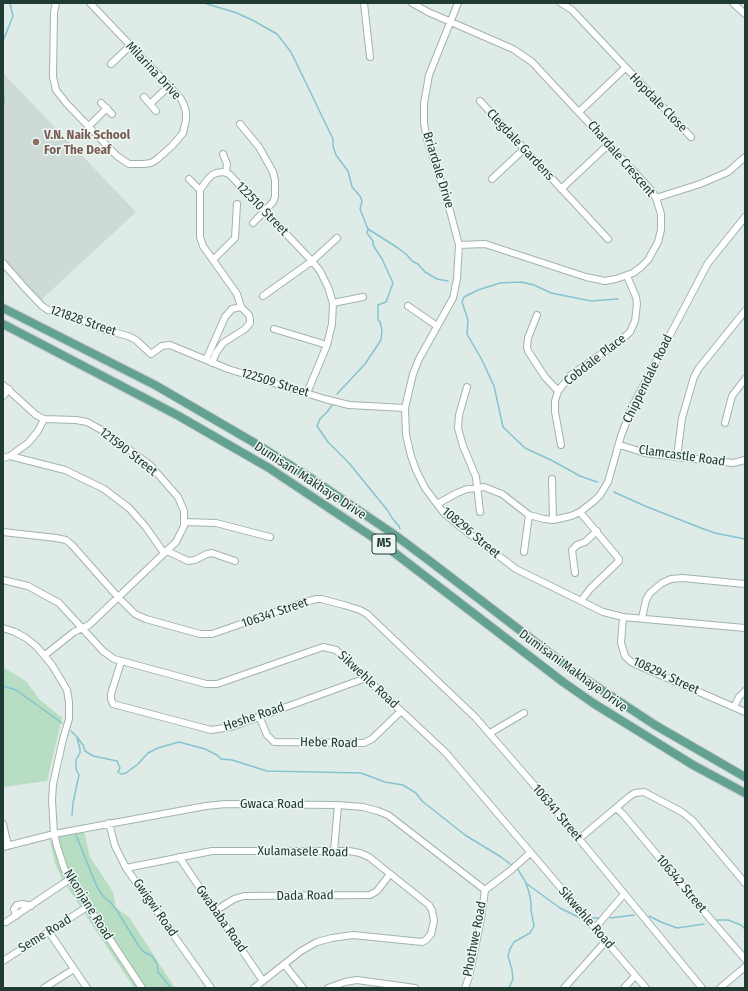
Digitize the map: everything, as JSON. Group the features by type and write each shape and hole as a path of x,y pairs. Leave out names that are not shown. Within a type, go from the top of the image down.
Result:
{"main road":[{"name":"Dumisani Makhaye Drive","path":"3,308 155,385 253,442 312,479 395,535 573,671 648,721 721,764 745,775"},
{"name":"Dumisani Makhaye Drive","path":"3,324 172,412 269,468 383,544 562,682 686,761 745,793"}],"street":[{"name":"Milarina Drive","path":"56,3 54,12 53,84 60,96 123,161 129,164 140,165 151,163 180,138 186,120 184,105 181,99 90,3"},
{"path":"364,3 370,57"},
{"name":"Chardale Crescent","path":"412,3 422,10 513,49 526,57 641,178 656,198 662,222 658,242 648,260 641,267 627,276 610,280 596,280 493,246 479,243 459,245"},
{"name":"Briardale Drive","path":"458,3 429,75 425,93 424,112 427,139 449,207 459,245"},
{"name":"Hopdale Close","path":"561,3 572,10 691,137"},
{"path":"737,4 745,14"},
{"path":"111,64 130,46"},
{"name":"Hopdale Close","path":"579,112 625,68"},
{"path":"150,104 169,86"},
{"path":"144,97 156,110"},
{"name":"Clegdale Gardens","path":"480,101 608,239"},
{"path":"101,103 112,114"},
{"path":"88,126 107,108"},
{"path":"240,124 259,147 273,172 275,180 275,197 253,223"},
{"name":"Clegdale Gardens","path":"561,189 609,144"},
{"path":"492,179 524,149"},
{"path":"223,154 227,164 226,173"},
{"path":"656,198 700,184 728,172 745,157"},
{"name":"122510 Street","path":"200,190 212,175 220,172 229,174 312,261 326,283 333,303 332,324 327,345 307,393"},
{"path":"189,179 200,190 200,237 203,246 237,294 241,307 249,315 250,323 241,332 224,342 209,361"},
{"path":"213,260 233,241 236,235 237,204"},
{"name":"Chippendale Road","path":"478,487 484,487 496,491 529,515 536,518 553,520 571,516 580,512 594,501 604,489 612,473 632,407 708,263 745,217"},
{"path":"263,296 312,261 337,238"},
{"name":"108296 Street","path":"459,245 455,291 450,305 415,367 405,408 406,435 411,456 425,488 444,513 512,565 531,577 603,612 623,617 745,628"},
{"name":"121828 Street","path":"3,263 42,306 48,310 67,314 104,330 128,336 136,340 151,354"},
{"name":"Cobdale Place","path":"561,445 555,412 555,401 558,390 571,375 620,341 630,332 637,316 636,297 627,276"},
{"path":"333,303 363,297"},
{"path":"408,306 437,326"},
{"path":"209,361 225,317 232,309 241,307"},
{"path":"677,457 682,418 694,377 699,368 745,311"},
{"path":"537,315 528,338 528,351 545,377 558,390"},
{"path":"274,329 327,345"},
{"name":"122509 Street","path":"151,354 162,346 170,345 209,361 349,405 405,408"},
{"path":"725,423 732,396 745,379"},
{"path":"3,385 28,408 44,419 38,431 28,443 10,456 3,458"},
{"path":"467,387 458,415 458,428 462,446 474,471 478,487 480,512"},
{"path":"3,396 9,389"},
{"name":"121590 Street","path":"44,419 76,420 87,422 119,442 150,465 168,484 182,503 184,522"},
{"name":"Clamcastle Road","path":"620,445 645,453 677,457 733,463 745,460"},
{"path":"10,456 65,470 104,489 124,504 145,526 166,552 188,561 195,560 212,553 235,562"},
{"path":"552,479 553,520"},
{"path":"437,504 457,493 478,487"},
{"path":"580,512 619,557 619,561 590,589 581,601"},
{"path":"524,552 529,515"},
{"path":"45,655 74,632 89,625 117,596 166,552 180,535 184,522 216,523 270,537"},
{"path":"574,573 572,550 577,545 585,542 597,531"},
{"name":"106341 Street","path":"3,532 56,538 69,542 130,610 141,617 208,635 311,600 321,599 360,610 371,618 423,666 490,733 702,988"},
{"path":"642,618 646,600 650,593 662,583 671,579 683,578 745,584"},
{"name":"Sikwehle Road","path":"3,580 28,586 53,600 65,609 103,651 121,662 206,684 217,684 310,651 326,647 336,650 446,753 646,988"},
{"name":"108294 Street","path":"623,617 621,644 625,656 630,661 745,712"},
{"name":"Nkonjane Road","path":"3,628 26,638 45,655 60,677 66,690 70,711 55,770 52,800 54,834 60,858 70,879 87,907 142,988"},
{"name":"Heshe Road","path":"121,662 111,694 111,699 115,705 211,730 231,727 366,678"},
{"path":"734,707 739,697 745,691"},
{"name":"Hebe Road","path":"259,716 266,735 274,742 364,743 372,740 401,711"},
{"path":"490,733 524,713"},
{"path":"579,839 635,793 644,792 682,812 693,821 745,883"},
{"name":"Gwaca Road","path":"6,846 54,834 109,823 226,804 338,805 363,807 388,815 485,890"},
{"path":"334,851 338,805"},
{"name":"106342 Street","path":"616,808 622,813 745,959"},
{"name":"Gwigwi Road","path":"109,823 115,846 126,868 211,988"},
{"path":"3,824 6,846"},
{"name":"Xulamasele Road","path":"126,868 212,851 334,851 362,854 390,874 432,910 434,921 431,934 426,940 419,942 353,935 317,942 301,951 254,988"},
{"path":"485,890 510,871 530,853"},
{"name":"Gwababa Road","path":"179,858 263,981"},
{"name":"Dada Road","path":"215,911 234,899 244,896 370,895 377,891 390,874"},
{"path":"6,922 70,879"},
{"name":"Phothwe Road","path":"465,988 469,977 481,919 485,890"},
{"path":"595,928 624,894"},
{"name":"Seme Road","path":"3,961 87,907"},
{"path":"49,932 87,988"},
{"path":"564,988 606,942"},
{"path":"284,964 303,988"},
{"path":"720,988 745,967"},
{"path":"44,988 74,969"},
{"path":"624,988 635,976"},
{"path":"328,988 345,982 357,980 415,988"}],"shaded area":[{"name":"V.N. Naik School For The Deaf","path":"3,73 136,212 41,300 3,260"}],"green space":[{"path":"3,667 27,682 39,699 62,718 47,781 3,787"},
{"path":"84,832 90,857 113,892 116,908 129,917 175,988 134,988 62,879 55,863 50,841 60,836"}],"waterway":[{"path":"3,41 13,16 10,3"},
{"path":"204,3 237,13 277,34 291,52 333,139 333,146 336,155 348,171 352,187 360,196 362,201 360,209 368,229 398,248 412,261 418,264 425,272 437,279 448,281"},
{"path":"3,87 3,105"},
{"path":"337,394 365,364 381,340 382,330 378,320 378,305 386,302 393,283 382,259 373,245 373,241 367,233 368,229"},
{"path":"597,482 580,476 525,448 503,427 494,386 482,360 467,334 468,320 462,302 464,297 478,290 500,283 521,282 534,285 551,293 591,301 618,299"},
{"path":"333,404 320,419 317,426 328,442 349,463 388,511 400,529"},
{"path":"614,492 701,528 715,533 745,539"},
{"path":"3,686 16,690 62,723"},
{"path":"71,731 77,737 80,749 80,753 76,760 76,769 79,775 72,815"},
{"path":"77,737 83,745 85,751 93,756 117,761 120,768 118,772 121,774 126,773 138,764 148,753 158,748 179,742 205,749 217,755 221,759 232,760 267,771 361,773 385,782 403,785 416,793 422,801 465,835 513,866"},
{"path":"76,835 97,887 103,896 116,909 138,945 144,952 152,956 157,964 158,972 171,988"},
{"path":"509,988 513,979 508,956 510,949 514,942 530,933 534,926 529,892 525,881 517,868"},
{"path":"527,884 560,908 582,919"},
{"path":"610,918 634,915"},
{"path":"649,916 677,928 704,924"},
{"path":"591,918 599,918"},
{"path":"717,920 728,920 741,925 745,929"}],"place":[{"name":"V.N. Naik School For The Deaf","path":"36,142"}]}
